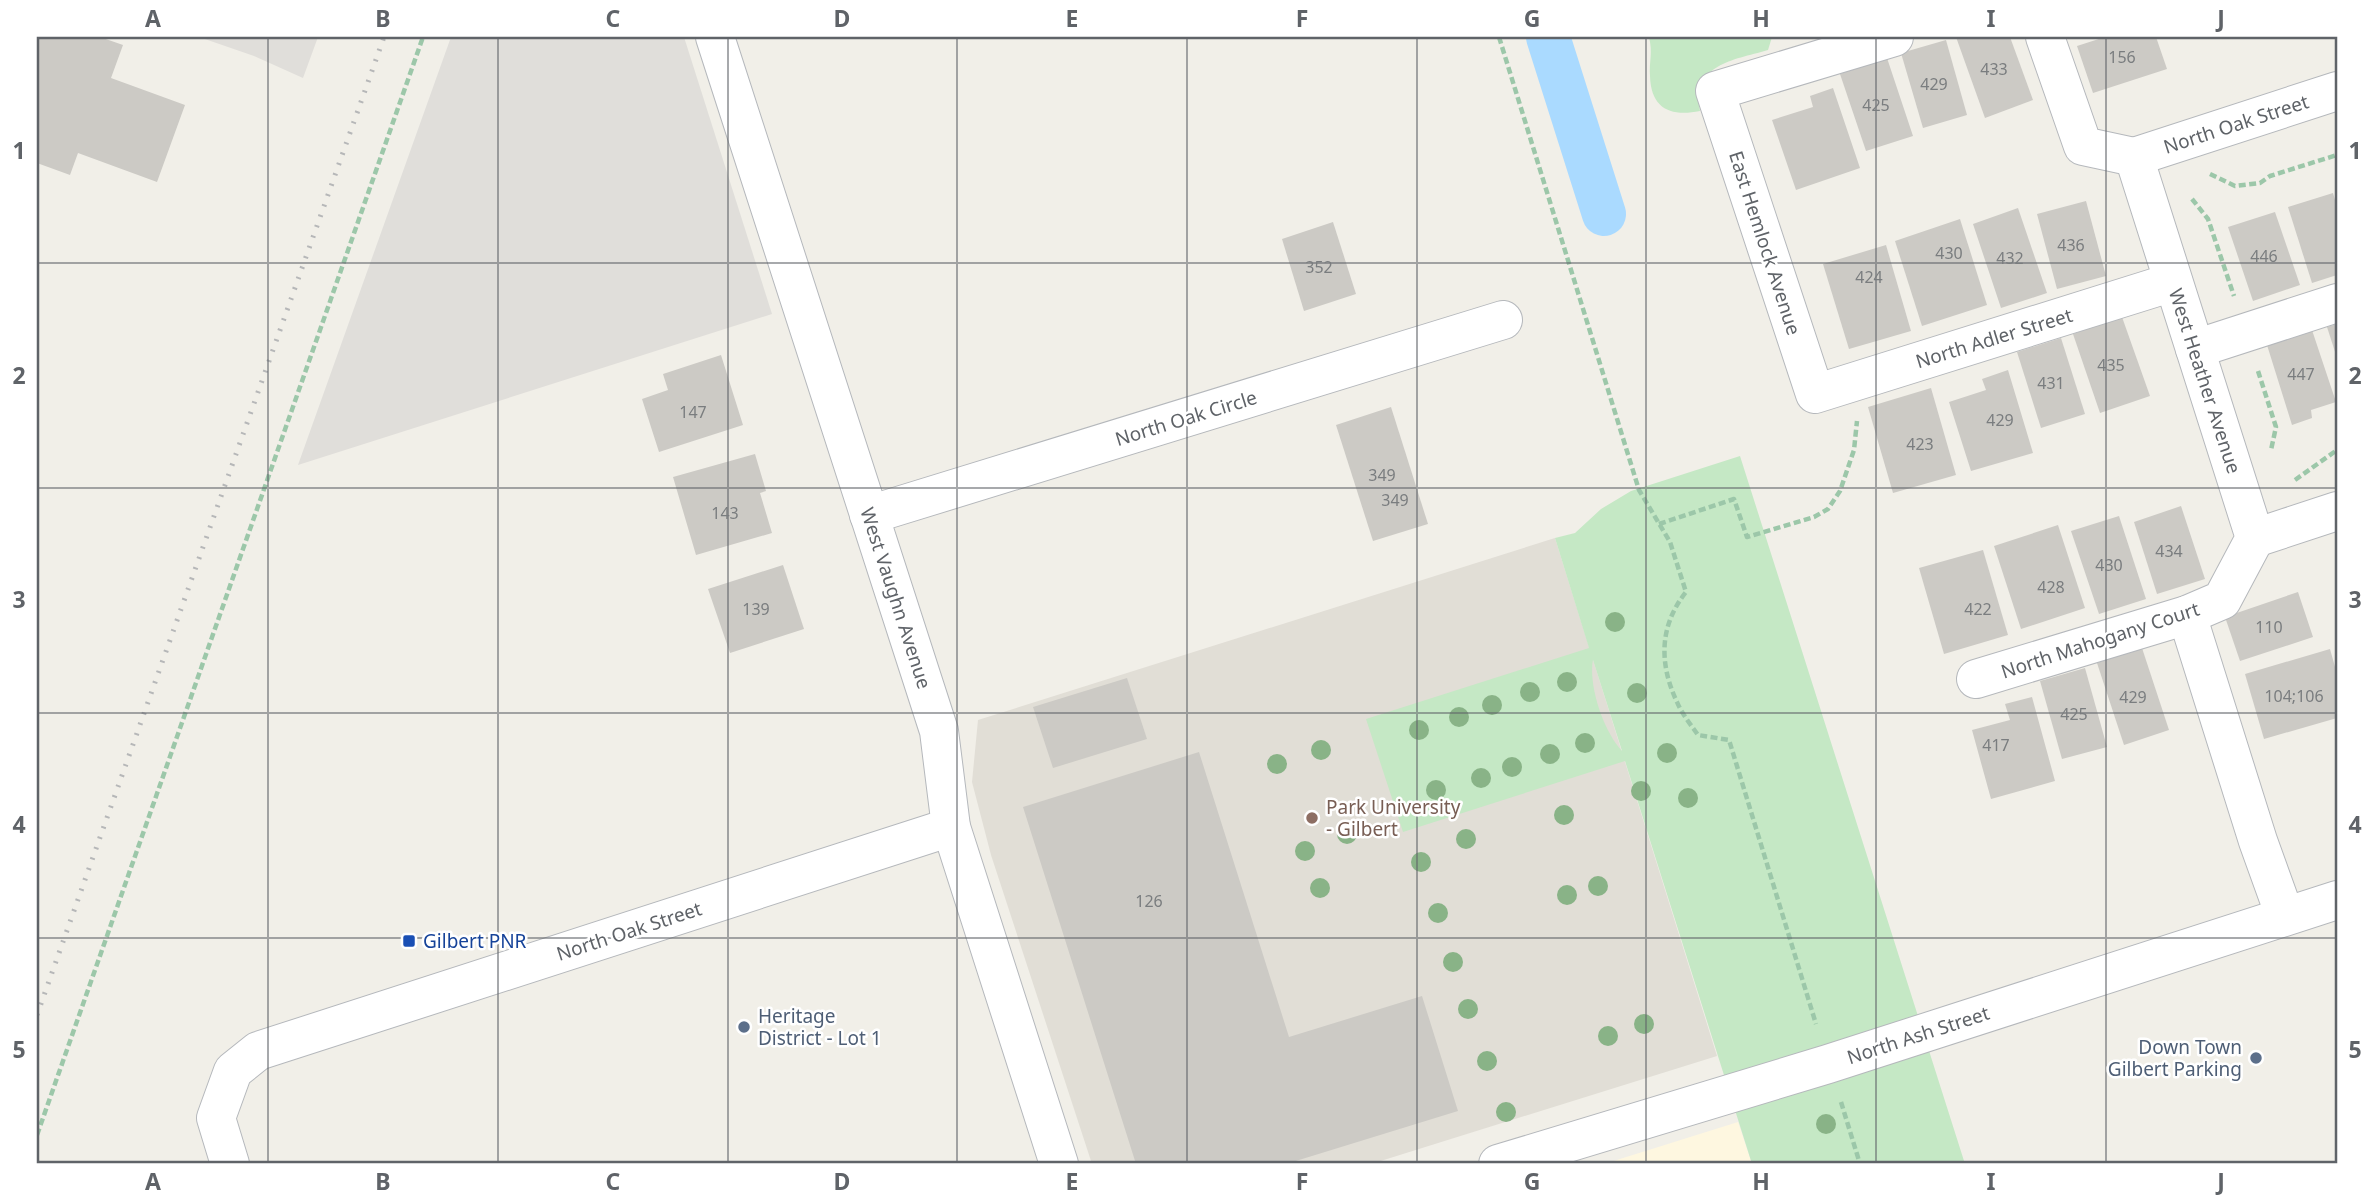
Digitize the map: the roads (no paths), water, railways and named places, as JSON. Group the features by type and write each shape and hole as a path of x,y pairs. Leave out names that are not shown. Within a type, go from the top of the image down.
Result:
{"street":[{"name":"West Vaughn Avenue","path":"715,37 939,731 951,827 1059,1164"},
{"name":"East Hemlock Avenue","path":"1832,389 1716,91 1894,37"},
{"path":"2045,37 2083,146 2134,157"},
{"name":"North Oak Street","path":"2134,157 2337,91"},
{"name":"West Heather Avenue","path":"2134,157 2255,538"},
{"name":"North Adler Street","path":"1832,389 2174,282"},
{"path":"2195,349 2337,303"},
{"name":"North Oak Circle","path":"869,515 1503,320"},
{"path":"2255,538 2337,510"},
{"name":"North Mahogany Court","path":"1976,680 2188,615 2222,600 2255,538"},
{"path":"2188,615 2258,841 2285,916"},
{"name":"North Oak Street","path":"230,1164 216,1118 233,1071 258,1051 951,827"},
{"name":"North Ash Street","path":"1498,1164 1829,1064 2337,900"}],"waterway":[{"path":"1548,37 1604,214"}],"railway":[{"path":"37,1015 384,37"}],"place":[{"name":"Park University - Gilbert","path":"1312,818"},
{"name":"Gilbert PNR","path":"409,941"},
{"name":"Heritage District - Lot 1","path":"744,1027"},
{"name":"Down Town Gilbert Parking","path":"2256,1058"}]}
